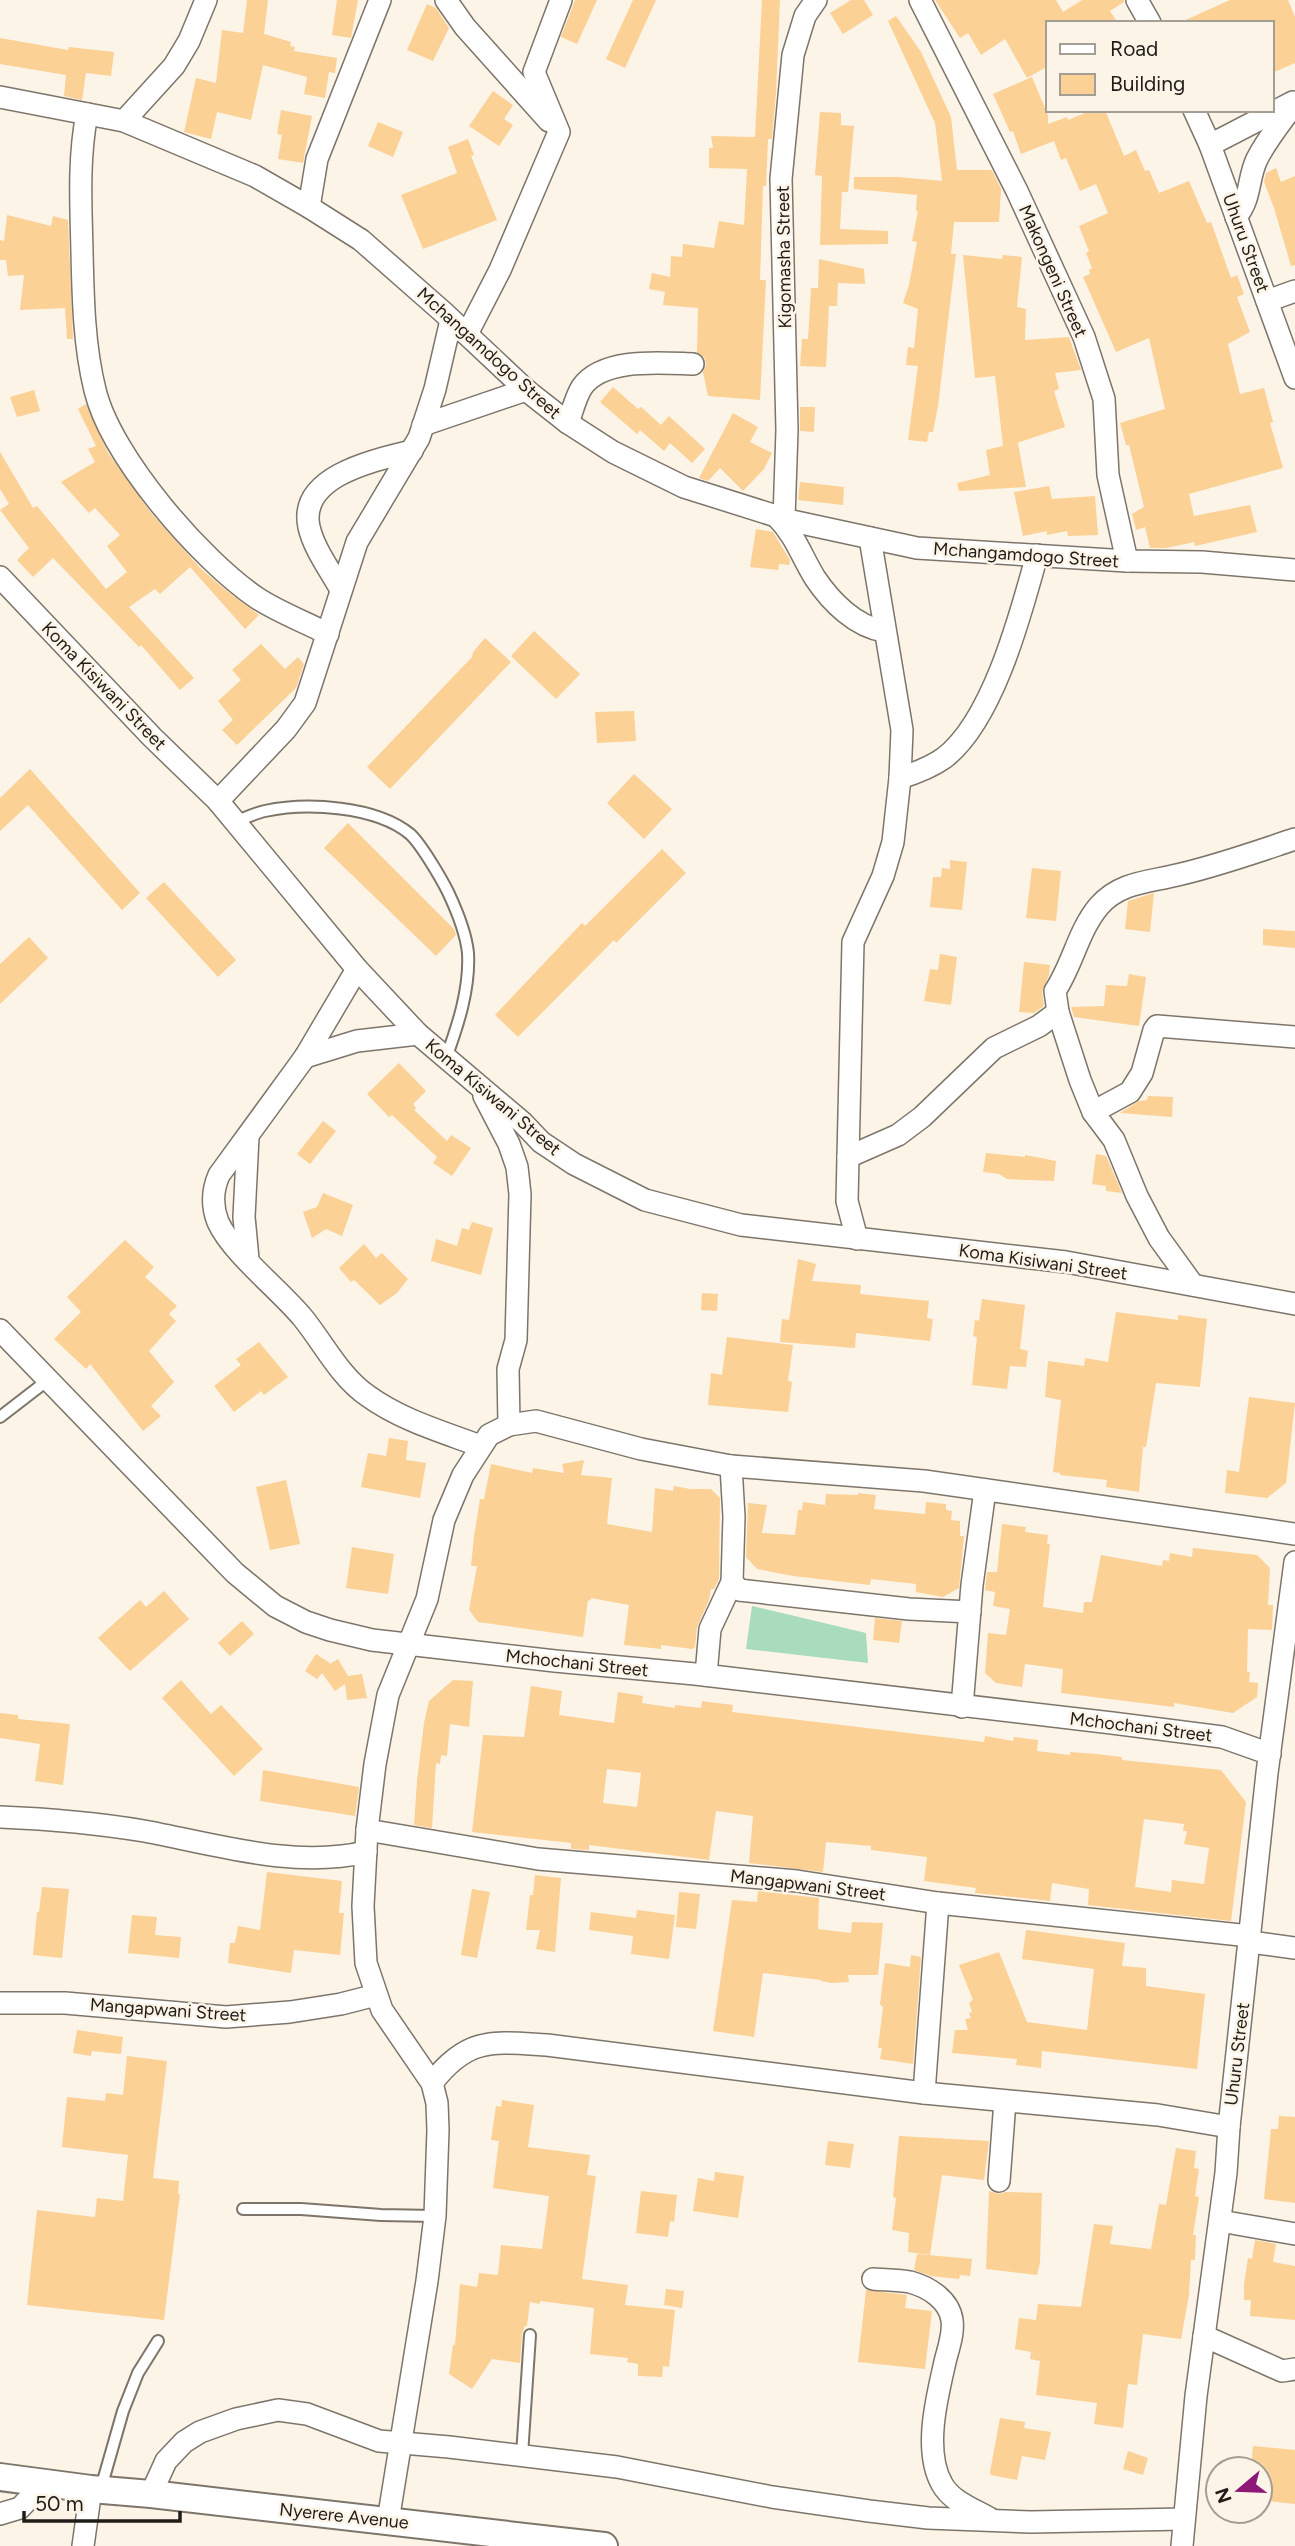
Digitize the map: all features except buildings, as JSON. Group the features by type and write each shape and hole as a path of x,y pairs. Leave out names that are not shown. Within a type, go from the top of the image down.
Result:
{"street":[{"path":"124,121 174,66 189,41 206,0"},
{"path":"309,207 317,159 380,0"},
{"path":"446,0 483,48 559,132"},
{"path":"467,334 499,270 559,132 534,72 561,0"},
{"name":"Kigomasha Street","path":"780,518 787,430 781,180 793,55 805,16 816,0"},
{"name":"Makongeni Street","path":"920,0 1017,191 1084,337 1104,399 1108,475 1127,561"},
{"path":"1137,0 1149,21"},
{"name":"Mchangamdogo Street","path":"0,97 124,121 255,176 361,240 526,390 568,423 613,452 684,487 780,518 917,548 1127,561 1202,562 1295,570"},
{"path":"1210,145 1295,102"},
{"path":"1236,217 1247,200 1251,173 1257,160 1295,102"},
{"name":"Uhuru Street","path":"1195,112 1210,145 1295,378"},
{"path":"87,114 82,157 83,305 95,390 101,410 121,452 227,576 259,599 328,634"},
{"path":"1267,301 1295,291"},
{"path":"218,801 286,729 305,703 362,532 412,452 423,425 435,389 451,320"},
{"path":"568,423 582,387 593,377 632,364 693,365"},
{"path":"423,425 526,390"},
{"path":"341,590 315,545 308,525 308,503 321,485 345,472 412,452"},
{"path":"780,518 791,530 816,579 837,604 869,629 884,631"},
{"path":"857,1238 847,1201 853,942 883,876 893,842 902,730 870,538"},
{"path":"900,778 926,769 946,757 986,703 1020,615 1037,555"},
{"name":"Koma Kisiwani Street","path":"0,578 152,737 218,801 357,970 418,1034 523,1123 541,1142 574,1164 645,1200 741,1225 1066,1262 1295,1304"},
{"path":"1193,1285 1159,1238 1137,1196 1114,1140 1093,1112 1058,1012 1055,991 1068,972 1088,922 1111,895 1138,882 1177,875 1295,839"},
{"path":"357,970 305,1057 219,1175 213,1199 218,1221 225,1234 302,1318 340,1368 368,1396 410,1419 480,1446"},
{"path":"848,1157 898,1135 922,1117 994,1048 1039,1026 1058,1012"},
{"path":"1093,1112 1130,1092 1142,1073 1154,1030 1158,1025 1295,1037"},
{"path":"305,1057 357,1041 418,1034"},
{"path":"480,1088 509,1144 517,1167 520,1195 516,1340 508,1369 509,1426"},
{"path":"248,1137 244,1217 248,1259"},
{"name":"Mchochani Street","path":"0,1330 235,1573 275,1606 330,1630 372,1640 706,1675 1222,1737 1270,1754"},
{"path":"388,2521 402,2444 435,2216 438,2130 437,2103 432,2082 382,2010 364,1952 363,1906 367,1830 375,1764 388,1695 427,1599 444,1520 463,1475 489,1435 509,1426 536,1421 640,1449 731,1466 924,1482 1295,1534"},
{"path":"706,1675 710,1629 732,1583 734,1517 731,1466"},
{"path":"962,1707 985,1490"},
{"name":"Uhuru Street","path":"1182,2546 1196,2396 1226,2173 1270,1754 1295,1564"},
{"path":"732,1583 739,1590 909,1609 970,1612"},
{"path":"0,1817 94,1823 241,1850 303,1857 366,1852"},
{"name":"Mangapwani Street","path":"367,1830 538,1859 797,1881 939,1903 1250,1939 1295,1948"},
{"path":"924,2093 939,1903"},
{"name":"Mangapwani Street","path":"0,2003 65,2003 226,2017 290,2012 376,1995"},
{"path":"432,2082 452,2062 482,2043 501,2042 547,2045 924,2093 1158,2115 1229,2127"},
{"path":"999,2181 1005,2101"},
{"path":"1220,2221 1295,2234"},
{"path":"873,2279 910,2282 931,2291 945,2303 952,2318 952,2334 936,2406 933,2435 935,2464 942,2484 953,2497 991,2519"},
{"path":"1204,2336 1282,2371 1295,2369"},
{"path":"151,2494 166,2461 184,2442 200,2432 236,2419 278,2410 307,2414 379,2441 617,2467 772,2497 869,2511 928,2518 1031,2522 1184,2519"},
{"name":"Nyerere Avenue","path":"0,2477 388,2521 495,2539 604,2546"},
{"path":"0,2514 20,2508 45,2482"},
{"path":"83,2546 96,2489"}],"lane":[{"path":"235,822 261,812 310,806 370,814 386,819 411,835 442,880 457,911 468,953 458,1023 446,1058"},
{"path":"0,1417 48,1380"},
{"path":"243,2209 301,2209 435,2216"},
{"path":"522,2455 530,2335"},
{"path":"96,2489 138,2374 158,2341"}],"green space":[{"path":"752,1606 866,1633 868,1663 746,1649"}]}
